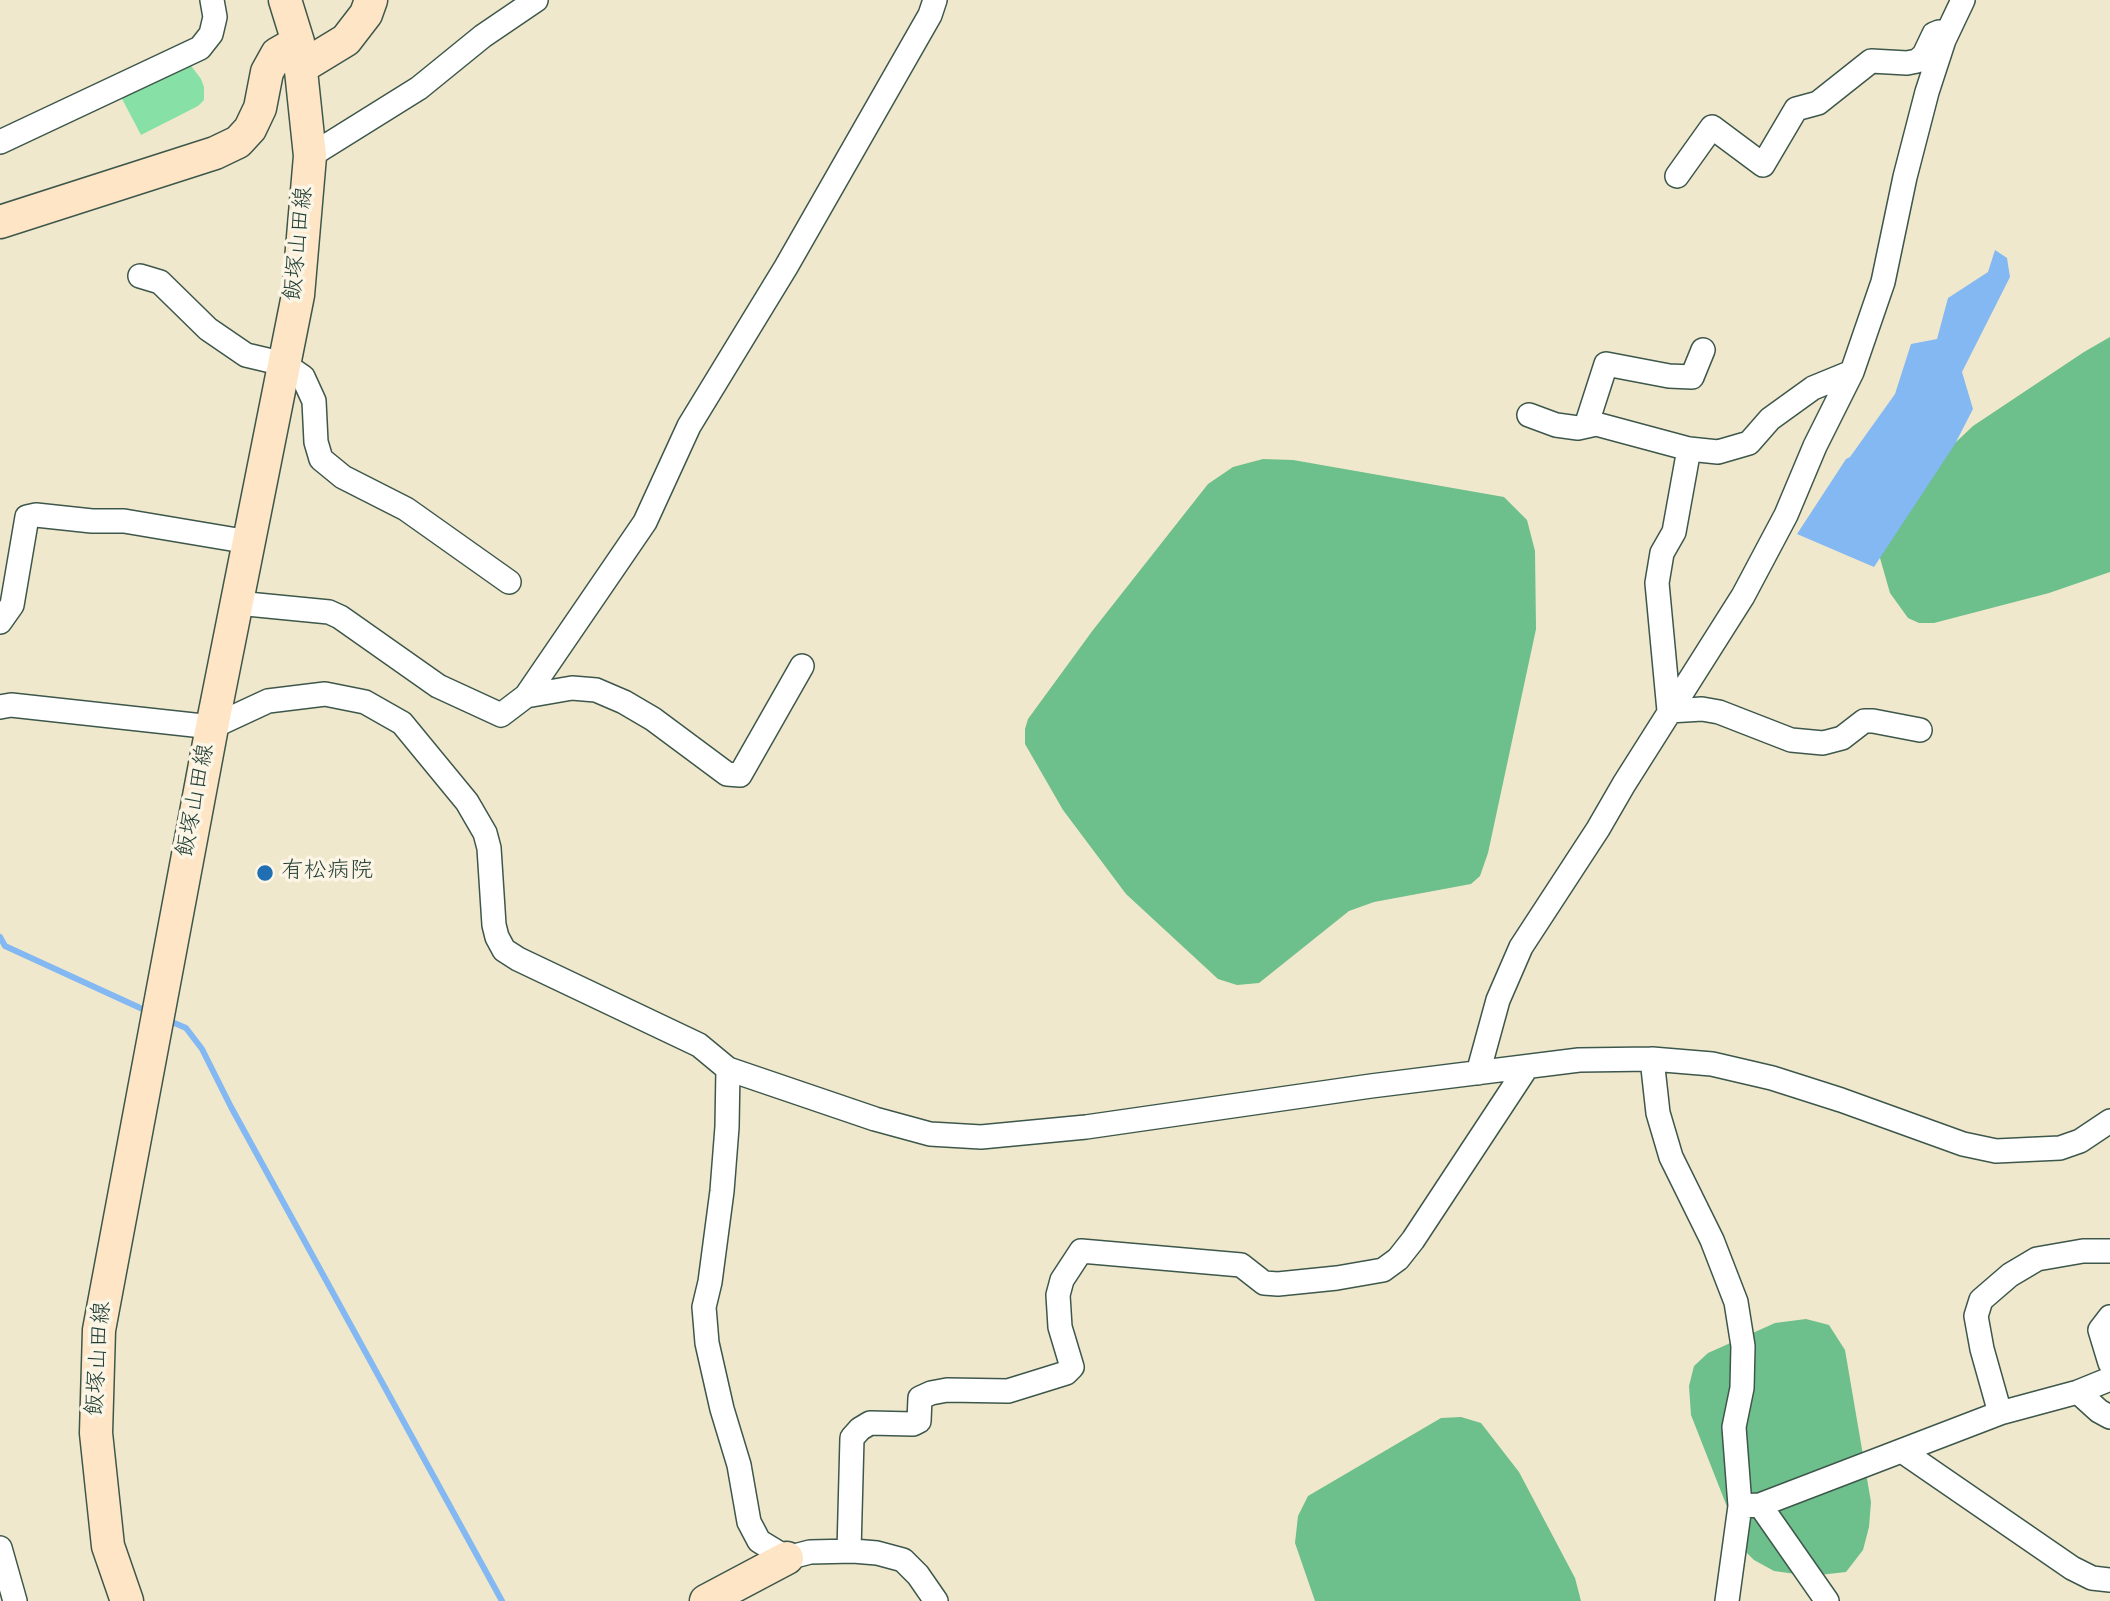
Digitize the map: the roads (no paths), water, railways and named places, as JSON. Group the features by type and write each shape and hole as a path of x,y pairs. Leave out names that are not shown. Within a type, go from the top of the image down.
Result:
{"main road":[{"name":"飯塚山田線","path":"128,1601 108,1546 96,1433 99,1330 212,727 298,295 310,156 299,55 285,0"},
{"path":"0,222 215,153 238,142 250,129 260,107 267,72 277,54 299,55 346,40 366,14 371,0"},
{"path":"706,1601 787,1558"}],"street":[{"path":"0,142 200,48 211,34 215,17 212,0"},
{"path":"310,156 419,88 483,36 536,0"},
{"path":"1478,1073 1498,1000 1521,947 1743,596 1786,515 1815,446 1852,372 1883,282 1905,177 1927,92 1944,40 1963,0"},
{"path":"237,603 329,612 438,686 501,715 526,696 645,522 689,426 786,267 936,5"},
{"path":"1677,176 1712,127 1763,165 1796,108 1818,103 1871,61 1917,61 1924,55 1934,34 1951,25"},
{"path":"140,276 160,282 208,328 246,355 284,365 303,377 314,401 316,442 321,458 343,477 406,509 509,582"},
{"path":"1586,426 1606,364 1669,376 1692,377 1703,350"},
{"path":"1529,415 1556,425 1577,428 1596,424 1689,449 1718,452 1749,443 1770,419 1813,388 1852,372"},
{"path":"1669,711 1657,583 1662,553 1674,532 1689,449"},
{"path":"0,622 12,605 27,517 36,515 92,521 124,521 249,542"},
{"path":"526,696 572,688 596,690 653,719 727,774 740,775 802,666"},
{"path":"0,707 11,705 212,727 268,701 325,694 365,702 402,723 467,802 485,833 489,848 494,925 504,950 699,1045 728,1069 875,1119 930,1134 981,1137 1086,1127 1527,1066 1579,1060 1653,1059 1712,1064 1772,1078 1963,1144 1996,1151 2060,1148 2080,1141 2110,1121"},
{"path":"1669,711 1702,709 1719,712 1791,740 1823,743 1842,738 1864,721 1920,730"},
{"path":"1653,1059 1658,1113 1671,1157 1712,1241 1736,1302 1743,1346 1742,1388 1734,1427 1750,1506 1727,1601"},
{"path":"849,1551 852,1438 870,1423 914,1424 919,1421 920,1398 931,1393 947,1390 1008,1391 1066,1373 1072,1367 1060,1327 1058,1296 1062,1280 1081,1251 1241,1265 1264,1283 1278,1284 1383,1270 1398,1259 1413,1240 1527,1066"},
{"path":"728,1069 722,1191 704,1307 706,1343 739,1465 749,1522 760,1541 787,1558 810,1552 849,1551 877,1553 903,1560 918,1575 936,1601"},
{"path":"2000,1413 1982,1349 1976,1315 1982,1300 2010,1275 2037,1259 2083,1251 2110,1251"},
{"path":"2110,1317 2100,1330 2110,1363"},
{"path":"1750,1506 2000,1413 2078,1392 2110,1379"},
{"path":"2078,1392 2110,1417"},
{"path":"1902,1451 2072,1568 2092,1578 2110,1580"},
{"path":"1750,1506 1827,1601"},
{"path":"0,1548 15,1601"}],"water":[{"path":"1995,250 2007,258 2010,277 1962,372 1973,409 1955,444 1874,567 1797,534 1846,459 1895,394 1911,344 1937,339 1948,298 1988,272"}],"waterway":[{"path":"0,937 5,946 149,1012"},
{"path":"165,1019 186,1028 202,1049 231,1107 502,1601"}],"place":[{"name":"有松病院","path":"265,873"}]}
